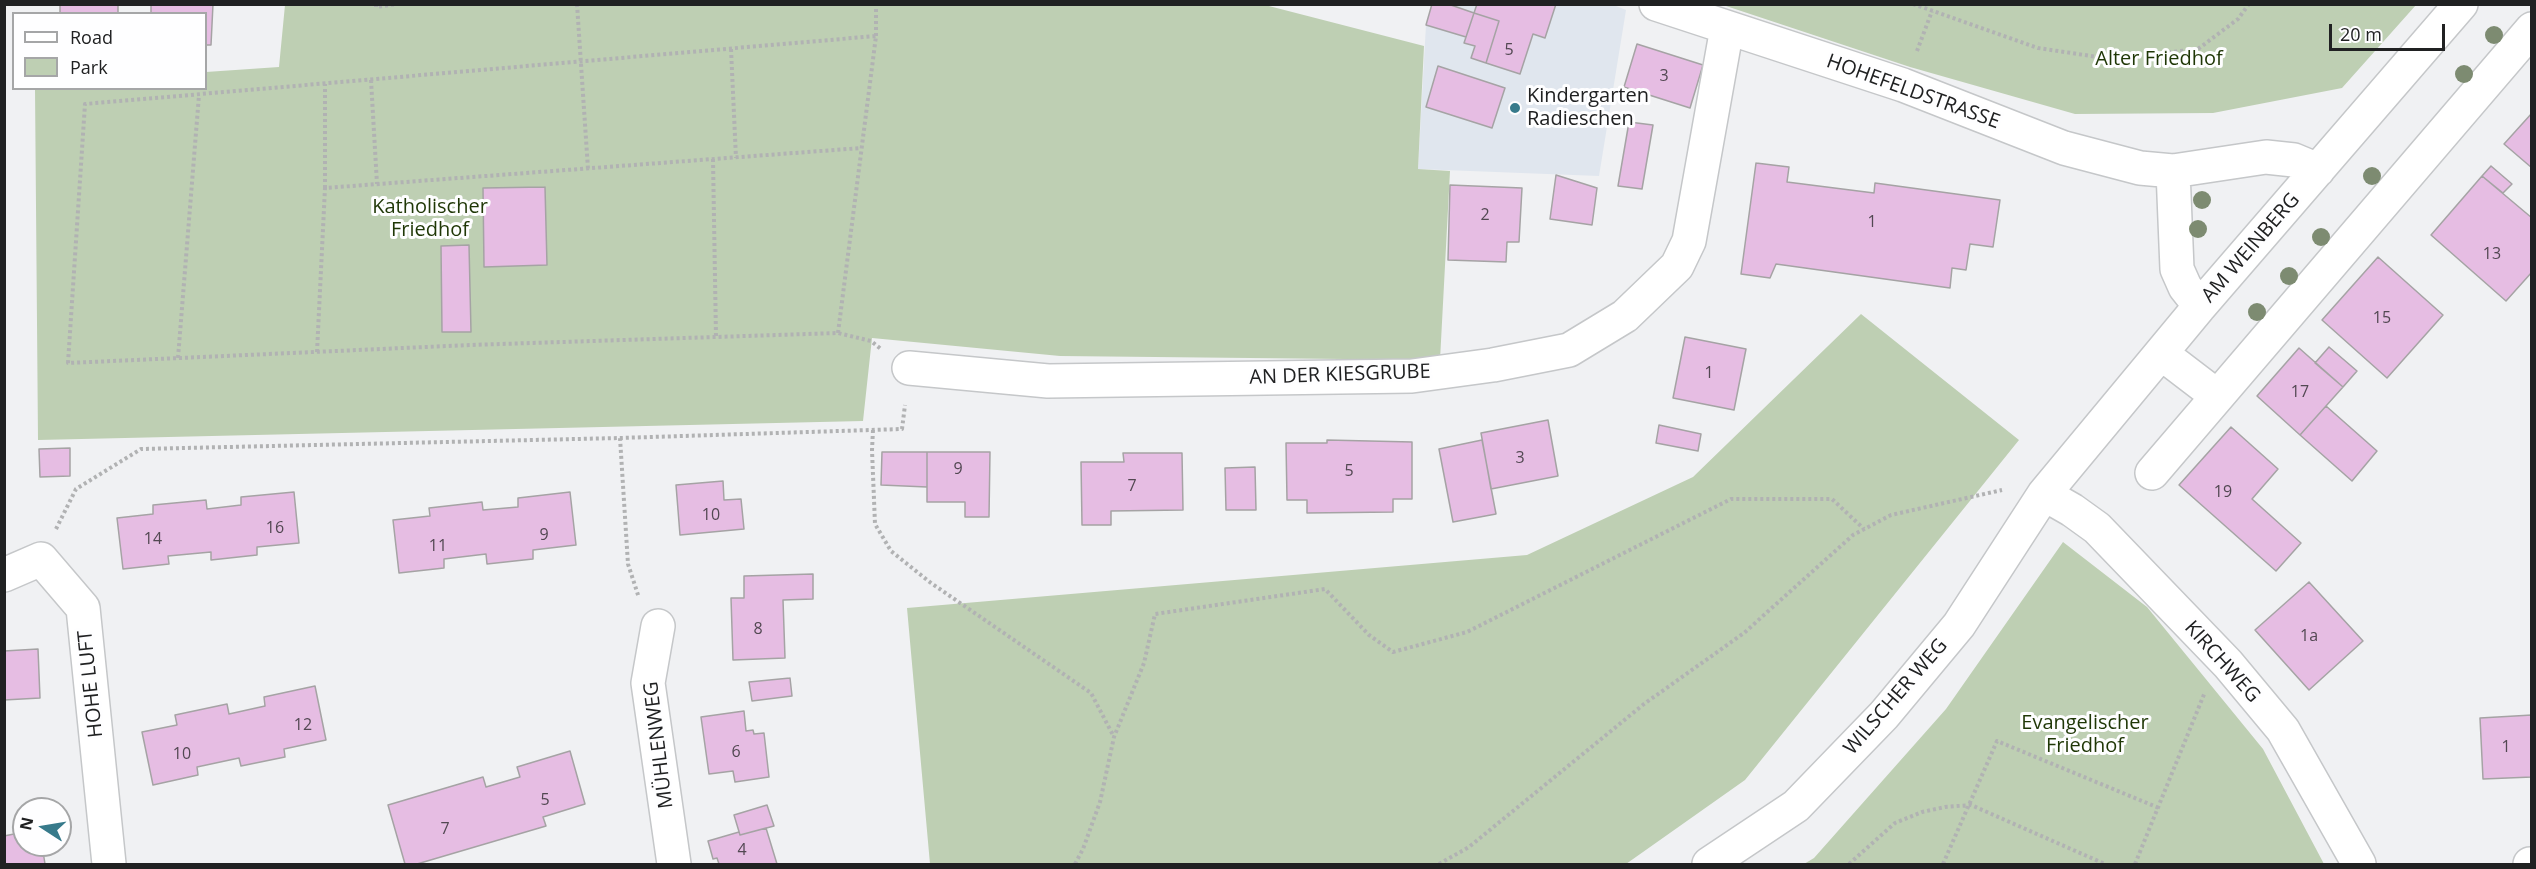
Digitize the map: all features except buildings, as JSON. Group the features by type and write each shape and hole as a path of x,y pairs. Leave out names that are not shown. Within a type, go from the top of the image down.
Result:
{"street":[{"name":"HOHEFELDSTRASSE","path":"1656,4 1903,85 2064,148 2140,168 2173,171 2266,157 2294,160 2318,170"},
{"name":"AM WEINBERG","path":"2044,494 2200,306 2461,4"},
{"name":"AN DER KIESGRUBE","path":"909,368 1048,381 1412,376 1492,365 1569,350 1625,316 1677,266 1689,241 1728,28"},
{"path":"2152,473 2532,29"},
{"path":"2173,171 2177,268 2185,287 2200,306"},
{"path":"2162,354 2217,396"},
{"name":"WILSCHER WEG","path":"1709,864 1796,806 1884,715 1959,625 2044,494"},
{"name":"KIRCHWEG","path":"2044,494 2097,528 2228,664 2283,730 2359,864"},
{"path":"4,575 41,559"},
{"name":"HOHE LUFT","path":"41,559 83,608 109,864"},
{"name":"MÜHLENWEG","path":"658,626 648,683 674,864"}],"path":[{"path":"376,4 376,7 397,4"},
{"path":"577,4 588,169"},
{"path":"838,333 876,36 876,4"},
{"path":"1913,4 2038,48 2111,59 2198,49 2238,19 2249,4"},
{"path":"1903,85 1932,11"},
{"path":"871,341 838,333 68,363 85,104 876,36"},
{"path":"731,49 736,158"},
{"path":"370,80 377,184"},
{"path":"317,352 324,188 325,84"},
{"path":"178,358 199,95"},
{"path":"324,188 861,148"},
{"path":"713,159 716,337"},
{"path":"41,559 76,489 141,449 902,429 909,368"},
{"path":"873,430 875,524 891,551 931,583 1091,693 1114,737"},
{"path":"620,438 628,564 636,594 658,626"},
{"path":"1439,864 1469,848 1644,704 1744,633 1853,535 1891,515 2004,490"},
{"path":"1075,864 1083,849 1100,802 1114,737 1144,663 1155,614 1325,590 1369,635 1393,652 1467,632 1731,499 1832,499 1864,529"},
{"path":"2135,864 2198,710"},
{"path":"1943,864 1971,805 1997,741 2158,808"},
{"path":"1849,864 1895,823 1922,812 1971,805 2105,864"}],"shaded area":[{"name":"Kindergarten Radieschen","path":"1611,4 1626,10 1599,176 1418,169 1426,25 1432,5"}],"green space":[{"name":"Katholischer Friedhof","path":"285,5 1265,5 1424,46 1418,169 1450,171 1440,360 1060,356 872,338 863,421 38,440 35,90 207,90 207,72 279,67"},
{"name":"Alter Friedhof","path":"1723,5 2416,5 2342,88 2213,113 2075,114 1910,67"},
{"path":"1861,314 2019,440 1745,780 1626,864 930,864 907,608 1527,555 1693,477"},
{"name":"Evangelischer Friedhof","path":"2063,542 2147,607 2263,749 2324,864 1804,864 1814,858 1946,709"}],"place":[{"name":"Kindergarten Radieschen","path":"1515,108"}]}
